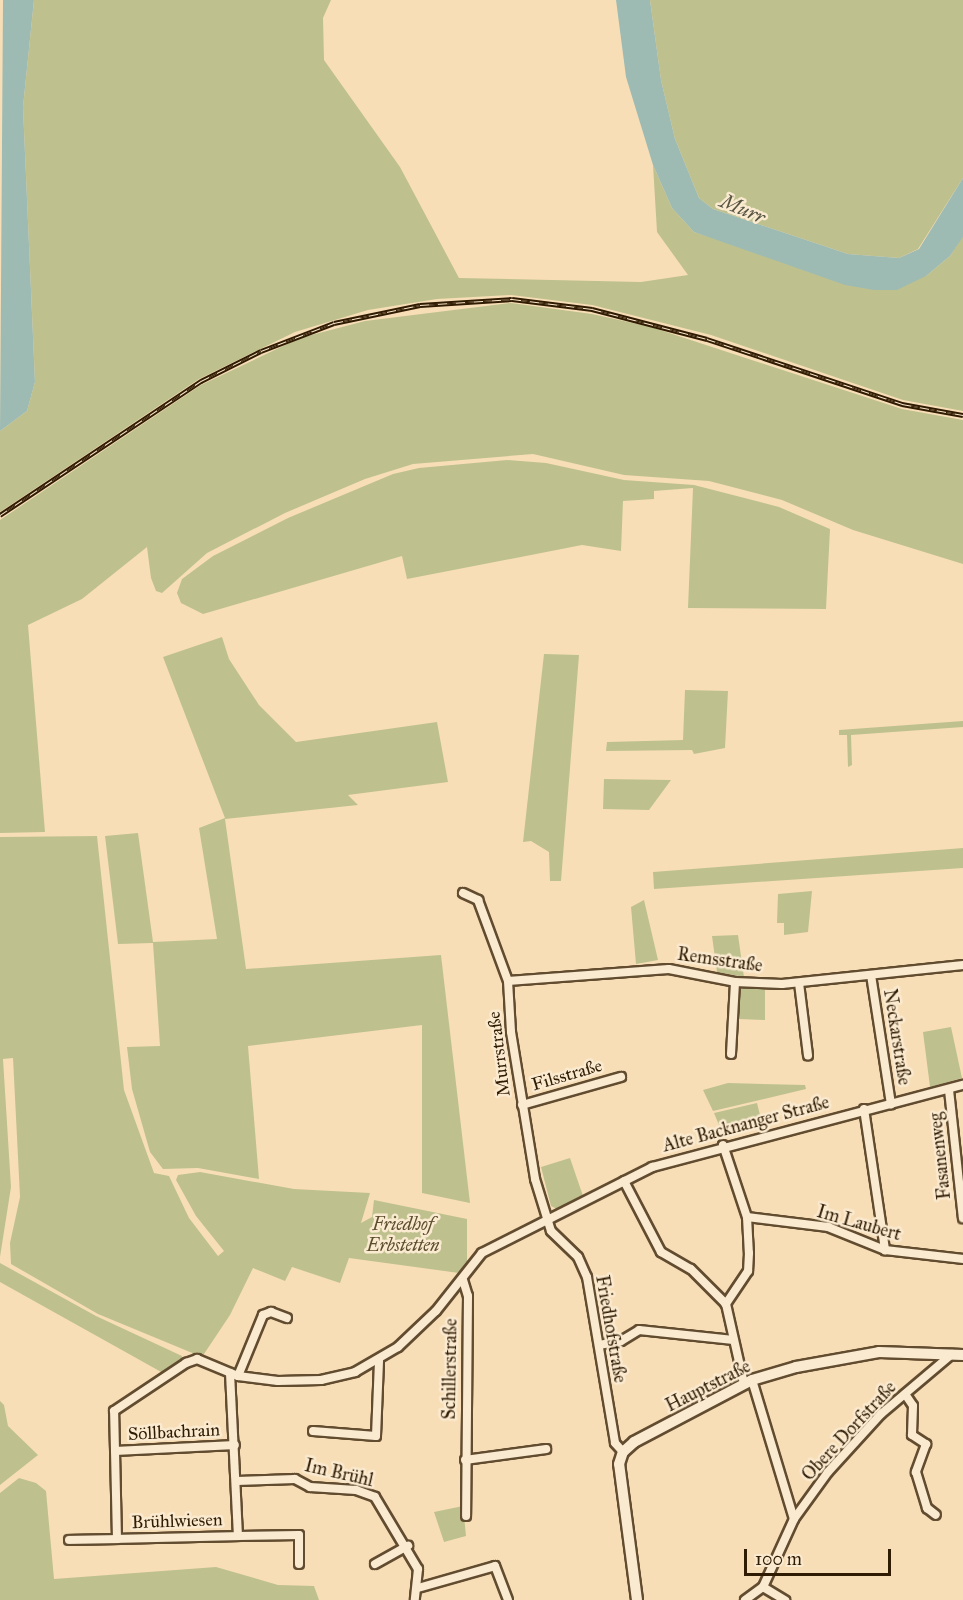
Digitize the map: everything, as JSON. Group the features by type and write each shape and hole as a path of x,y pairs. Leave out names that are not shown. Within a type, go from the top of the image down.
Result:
{"street":[{"name":"Murrstraße","path":"463,893 478,900 508,981 522,1106 548,1222"},
{"name":"Remsstraße","path":"508,981 669,969 735,982 799,983 963,964"},
{"name":"Neckarstraße","path":"871,975 891,1104"},
{"path":"731,1054 735,982"},
{"path":"799,983 808,1055"},
{"name":"Filsstraße","path":"522,1106 621,1077"},
{"name":"Alte Backnanger Straße","path":"548,1222 652,1167 723,1145 963,1085"},
{"name":"Fasanenweg","path":"949,1090 961,1181 963,1218"},
{"path":"864,1109 885,1250"},
{"path":"723,1145 747,1217 748,1271 726,1304"},
{"path":"624,1181 661,1252 691,1269 726,1304 733,1340 794,1519"},
{"name":"Im Laubert","path":"747,1217 828,1227 885,1250 963,1259"},
{"path":"287,1318 271,1312 263,1315 234,1375 278,1381 321,1380 355,1372 379,1361 436,1311 463,1280 482,1253 548,1222"},
{"name":"Friedhofstraße","path":"548,1222 551,1231 578,1257 587,1277 615,1443 623,1452"},
{"name":"Schillerstraße","path":"463,1280 468,1296 466,1516"},
{"path":"599,1345 621,1341 639,1330 733,1340"},
{"name":"Hauptstraße","path":"623,1452 634,1442 748,1382 828,1360 879,1352 957,1355"},
{"name":"Obere Dorfstraße","path":"745,1600 763,1587 794,1519 828,1472 905,1394 957,1355"},
{"name":"Söllbachrain","path":"115,1467 114,1411 197,1359 234,1375 237,1481"},
{"path":"313,1431 376,1436 379,1361"},
{"path":"905,1394 913,1406 912,1435 926,1444 916,1472 927,1508 936,1515"},
{"name":"Söllbachrain","path":"115,1451 235,1445"},
{"path":"465,1460 546,1449"},
{"path":"623,1452 619,1464 637,1600"},
{"name":"Brühlwiesen","path":"115,1467 117,1539"},
{"name":"Im Brühl","path":"237,1481 295,1479 310,1487 370,1494 387,1511 408,1546 418,1569 418,1588 415,1600"},
{"name":"Brühlwiesen","path":"237,1481 238,1536"},
{"name":"Brühlwiesen","path":"69,1540 298,1535 299,1564"},
{"path":"375,1564 408,1546"},
{"path":"418,1588 495,1566 508,1600"},
{"path":"763,1587 784,1600"}],"green space":[{"path":"34,0 331,0 323,18 324,60 400,167 459,278 641,282 688,275 657,232 653,165 672,208 694,232 776,258 926,276 950,256 963,236 963,411 903,400 711,335 592,305 511,295 437,299 368,310 295,332 199,379 0,512 0,431 27,411 35,382 23,107"},
{"path":"650,0 963,0 963,178 918,249 899,258 848,254 713,209 699,198 675,139 661,80"},
{"path":"511,303 592,314 651,327 902,409 963,420 963,564 853,530 782,500 709,481 624,475 533,454 413,464 365,479 285,513 207,553 162,593 156,591 151,578 147,547 82,599 28,625 45,832 0,833 0,520 201,385 300,338 365,321"},
{"path":"507,460 546,463 624,480 694,485 779,507 830,529 826,609 688,608 693,488 654,491 654,499 623,501 621,551 582,545 407,579 402,556 203,614 181,603 177,593 182,579 213,556 288,518 393,474 419,468"},
{"path":"222,637 229,659 259,705 296,742 437,722 448,782 348,795 358,805 225,819 246,969 441,955 470,1203 422,1193 422,1025 248,1046 259,1179 198,1168 163,1169 150,1152 132,1089 127,1047 160,1046 153,943 118,944 105,836 138,833 153,942 217,939 199,828 225,818 163,657"},
{"path":"544,654 579,655 561,881 550,881 549,852 531,841 523,842"},
{"path":"685,690 728,691 725,748 694,754 692,750 606,751 607,742 683,740"},
{"path":"963,721 963,727 851,735 852,765 848,767 847,735 839,735 839,730"},
{"path":"604,779 671,780 649,810 603,809"},
{"name":"Friedhof Erbstetten","path":"97,836 124,1090 154,1173 169,1176 189,1218 218,1256 224,1251 196,1216 176,1180 178,1175 200,1172 294,1189 370,1193 361,1223 372,1217 374,1200 467,1219 467,1262 459,1273 349,1258 340,1283 292,1267 285,1281 253,1268 230,1315 202,1357 98,1314 11,1264 10,1243 20,1197 13,1058 3,1059 11,1187 0,1257 0,837"},
{"path":"963,848 963,868 654,889 653,872"},
{"path":"812,891 808,932 784,935 784,923 777,923 778,894"},
{"path":"644,900 658,960 636,964 631,907"},
{"path":"738,935 744,977 717,972 712,936"},
{"path":"741,988 765,989 765,1020 738,1019"},
{"path":"951,1027 962,1078 930,1087 923,1032"},
{"path":"728,1083 805,1085 806,1089 713,1111 703,1090"},
{"path":"757,1103 763,1127 724,1137 714,1113"},
{"path":"570,1158 583,1196 557,1209 551,1206 541,1167"},
{"path":"0,1263 96,1316 182,1356 181,1361 163,1373 0,1282"},
{"path":"0,1401 4,1405 8,1426 38,1455 0,1485"},
{"path":"19,1478 36,1483 46,1491 54,1579 216,1567 278,1585 314,1586 319,1600 0,1600 0,1493"},
{"path":"463,1506 466,1536 444,1542 434,1512"}],"water":[{"path":"3,0 34,0 23,107 35,382 27,411 0,431"},
{"path":"616,0 650,0 661,80 675,139 699,198 713,209 848,254 899,258 919,249 963,178 963,237 950,256 926,276 897,290 874,290 845,285 694,232 672,208 653,165 626,77"}],"railway":[{"path":"0,515 201,381 261,351 334,323 420,305 512,299 592,309 707,339 902,404 963,415"}],"water label":[{"name":"Murr","path":"743,209"}]}
